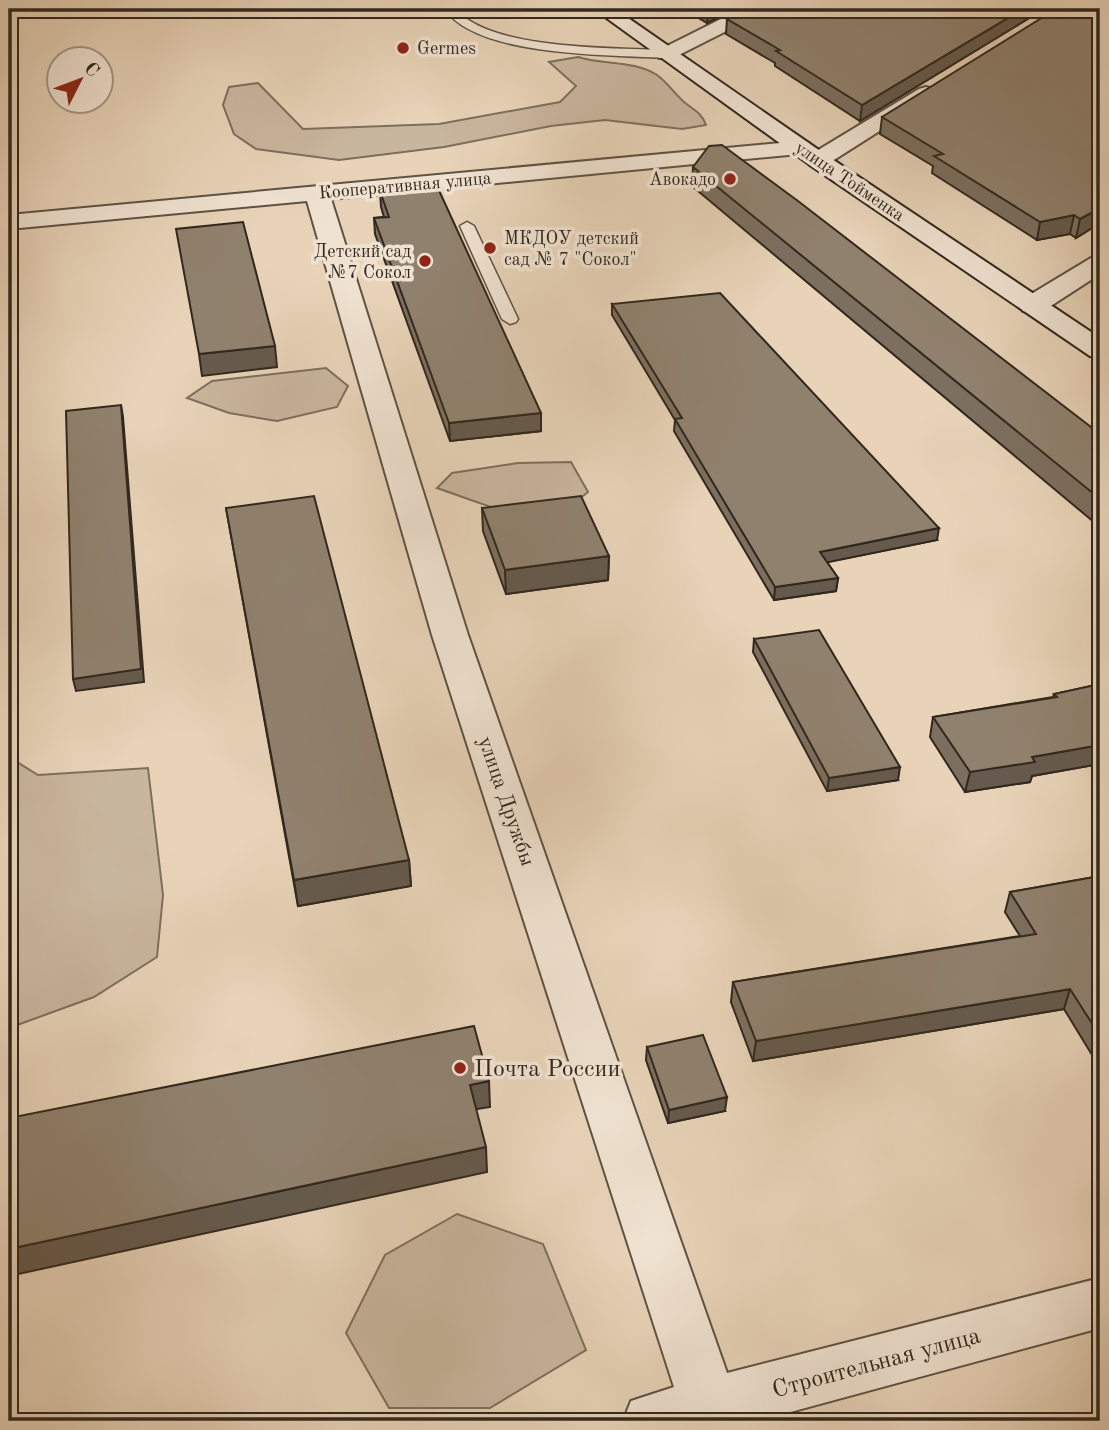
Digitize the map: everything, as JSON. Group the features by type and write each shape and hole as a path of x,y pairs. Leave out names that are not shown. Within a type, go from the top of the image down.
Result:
{"street":[{"name":"улица Тойменка","path":"603,9 809,154 1100,350"},
{"path":"666,54 755,9"},
{"path":"809,154 946,81"},
{"name":"Кооперативная улица","path":"9,222 317,193 809,154"},
{"name":"улица Дружбы","path":"317,193 450,635 709,1405"},
{"path":"1033,305 1100,263"},
{"name":"Строительная улица","path":"652,1421 1100,1303"}],"lane":[{"path":"450,9 462,24 518,42 581,50 666,54"},
{"path":"467,226 510,319"}],"shaded area":[{"path":"578,57 648,70 700,114 706,125 682,129 605,120 551,126 444,147 339,160 256,149 234,134 223,105 229,87 258,83 303,129 439,124 560,102 576,86 549,62"},
{"path":"326,368 348,386 337,407 277,421 229,413 187,398 212,381"},
{"path":"571,462 588,492 565,510 502,511 437,488 452,473 518,463"},
{"path":"9,757 38,775 148,768 163,895 157,957 94,997 9,1028"},
{"path":"457,1214 543,1244 586,1350 490,1408 389,1408 346,1333 385,1255"}],"building":[{"path":"748,9 1023,9 862,105 776,51 780,50 727,19"},
{"path":"1056,9 1100,9 1100,208 1080,219 1074,215 1040,222 934,156 943,154 882,117"},
{"path":"722,145 1100,434 1100,499 693,167 709,146"},
{"path":"437,186 541,413 449,423 374,218 389,217 380,191"},
{"path":"243,222 275,346 199,354 176,229"},
{"path":"720,293 939,528 820,552 838,578 775,587 675,419 682,418 612,304"},
{"path":"121,405 141,669 73,679 66,411"},
{"path":"314,496 409,860 294,880 226,508"},
{"path":"581,496 609,556 505,570 482,508"},
{"path":"819,630 900,767 829,778 754,639"},
{"path":"1100,684 1100,745 1032,757 1035,762 970,772 933,717 1057,697 1054,694"},
{"path":"1100,876 1100,1036 1070,989 756,1041 733,982 1036,934 1010,892"},
{"path":"474,1026 489,1081 470,1085 486,1147 9,1249 9,1118"},
{"path":"703,1035 727,1097 669,1110 647,1047"}],"place":[{"name":"Germes","path":"403,48"},
{"name":"Авокадо","path":"730,179"},
{"name":"МКДОУ детский сад № 7 \"Сокол\"","path":"490,248"},
{"name":"Детский сад №7 Сокол","path":"425,261"},
{"name":"Почта России","path":"460,1068"}]}
